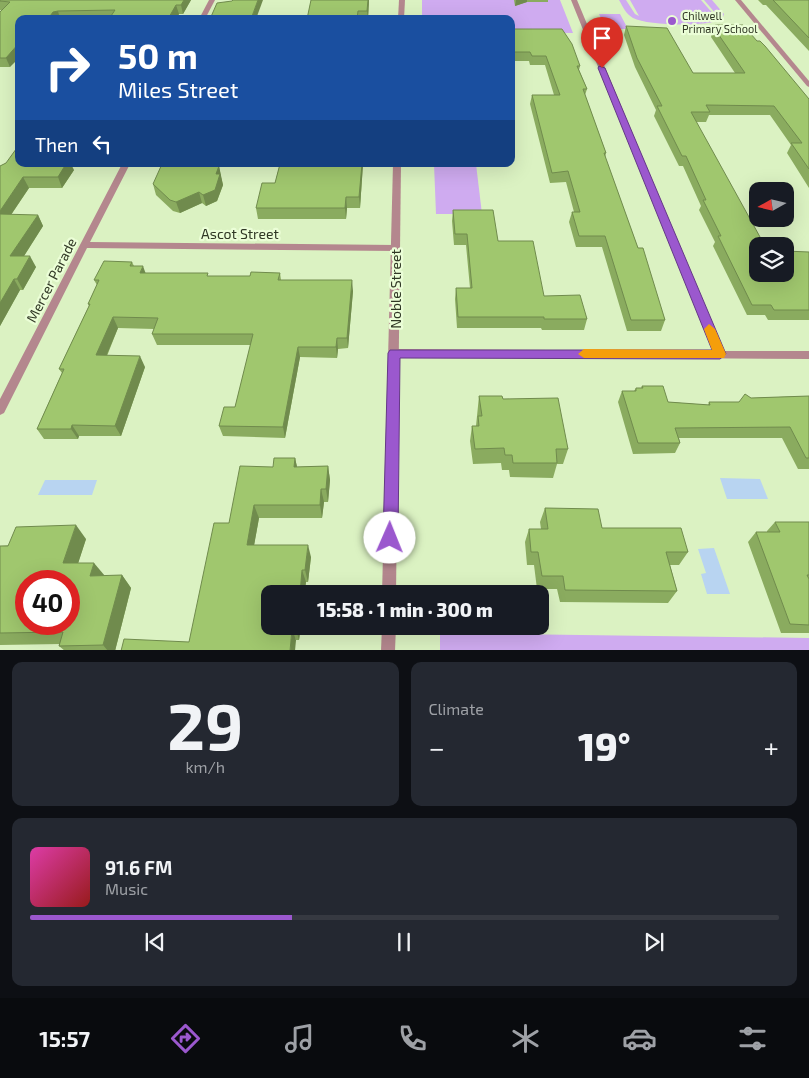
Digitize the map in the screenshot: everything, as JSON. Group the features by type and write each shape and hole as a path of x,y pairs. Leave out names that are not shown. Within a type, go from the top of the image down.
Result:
{"street":[{"path":"204,15 212,0"},
{"path":"401,15 402,0"},
{"path":"574,0 720,354"},
{"path":"738,0 809,85"},
{"name":"Mercer Parade","path":"0,410 124,167"},
{"name":"Noble Street","path":"389,585 397,167"},
{"name":"Ascot Street","path":"84,246 395,248"},
{"path":"394,353 809,355"},
{"path":"388,635 388,650"}],"shaded area":[{"path":"422,0 560,0 573,33 515,32 515,15 422,15"},
{"path":"619,0 626,0 635,14 639,16 630,0 701,0 715,16 716,14 704,0 712,0 724,14 722,19 715,22 678,25 652,23 633,18"},
{"path":"599,14 620,14 628,29 606,29"},
{"path":"434,167 476,167 482,214 436,214"},
{"path":"440,635 809,638 809,650 440,650"}],"water":[{"path":"720,478 760,479 768,499 727,499"},
{"path":"45,480 97,480 92,495 38,495"},
{"path":"714,548 730,594 707,594 701,574 706,573 698,549"}],"building":[{"path":"184,0 181,5 176,5 170,15 112,15 115,10 58,11 53,12 51,15 15,15 15,48 6,58 0,58 0,12 10,2 0,1"},
{"path":"258,0 252,15 212,15 217,3"},
{"path":"311,0 368,0 367,11 358,11 358,15 308,15"},
{"path":"773,0 809,0 809,38"},
{"path":"715,25 743,25 757,41 760,41 765,46 809,99 809,169 791,143 802,143 774,106 706,105 710,112 691,112 749,217 749,228 755,228 760,237 749,237 749,282 794,282 794,251 809,252 809,310 774,310 771,305 752,305 718,236 721,236 703,200 706,200 686,156 682,156 657,106 662,106 637,58 626,26 667,28 693,73 745,73 714,28 717,28"},
{"path":"515,29 562,29 572,44 580,66 577,66 587,89 583,89 606,153 604,153 638,248 643,248 665,320 631,320 605,236 579,236 572,212 580,212 568,171 552,173 532,95 560,95 546,56 532,56 530,52 515,52"},
{"path":"15,151 15,167 64,167 58,177 23,177 0,211 0,166 6,163"},
{"path":"161,167 219,167 216,174 220,174 215,190 203,195 199,192 176,202 170,200 153,184"},
{"path":"279,167 362,167 359,197 346,197 345,208 256,208 262,183 275,183"},
{"path":"453,210 493,210 498,241 533,241 544,296 580,295 587,319 458,317 456,288 472,288 467,234 455,234"},
{"path":"0,214 38,215 10,256 30,256 0,303"},
{"path":"104,261 132,262 130,266 143,266 140,273 208,273 207,276 250,276 251,272 280,273 278,280 352,280 347,338 337,338 336,347 298,347 283,427 219,426 224,407 235,407 253,334 152,334 158,318 113,317 96,355 140,356 115,426 72,425 71,429 37,429 64,369 59,369 90,304 88,304 99,280 94,280"},
{"path":"642,386 663,386 668,402 710,405 709,402 739,402 745,394 751,398 809,396 809,458 806,458 790,427 675,428 680,443 638,443 622,391 636,391 636,388 643,388"},
{"path":"479,396 502,396 503,399 558,398 568,449 556,449 557,463 513,463 512,455 505,455 504,448 475,449 472,426 479,426 478,416 482,416"},
{"path":"274,458 295,458 294,467 328,466 326,489 321,489 320,505 254,505 247,545 308,545 305,570 302,570 301,585 261,585 261,635 291,635 290,650 121,650 124,639 189,642 214,523 229,523 240,466 273,467"},
{"path":"545,508 598,509 602,528 681,528 688,552 666,552 677,591 565,590 563,576 542,576 538,552 531,552 529,529 548,529"},
{"path":"775,522 809,522 809,575 807,575 809,579 809,625 790,624 756,532 780,532"},
{"path":"76,525 63,563 94,563 90,576 122,575 103,645 59,646 62,635 80,635 80,570 15,570 15,633 0,633 0,546 8,546 16,527"}],"slow traffic":[{"path":"584,354 720,354 709,329"}],"place":[{"name":"Chilwell Primary School","path":"672,21"}],"route":[{"path":"390,538 394,353 720,354 602,68"}]}
